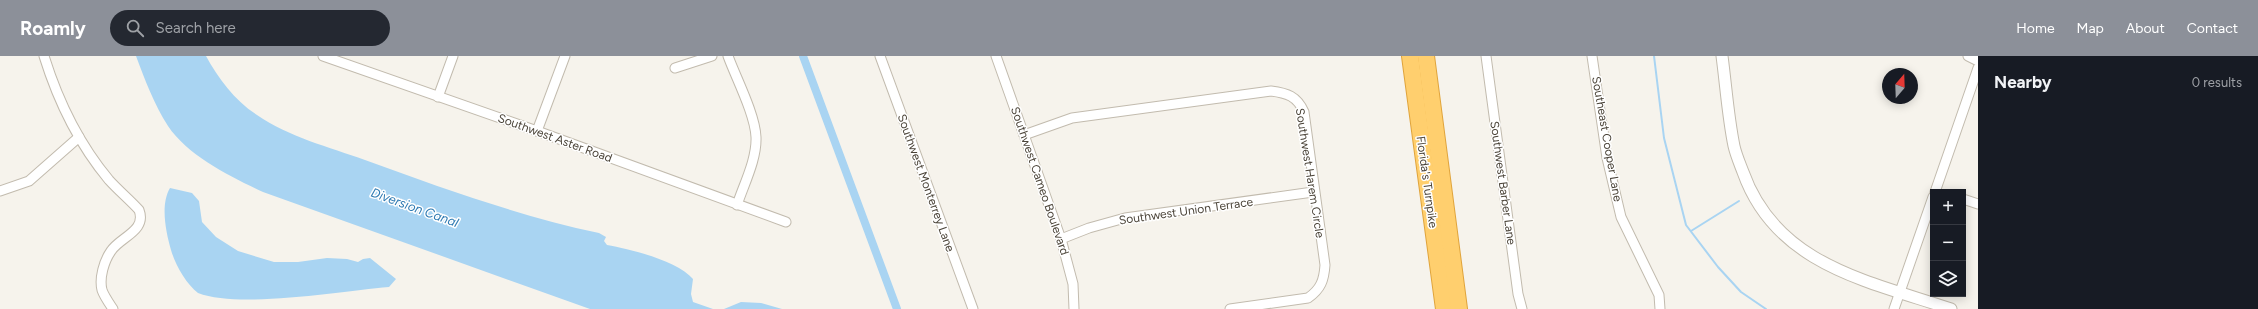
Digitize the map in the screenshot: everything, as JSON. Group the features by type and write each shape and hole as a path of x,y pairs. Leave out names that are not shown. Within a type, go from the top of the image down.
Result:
{"highway":[{"name":"Florida's Turnpike","path":"1410,56 1444,309"},
{"name":"Florida's Turnpike","path":"1426,56 1459,309"}],"street":[{"path":"44,56 55,89 79,137 109,179 139,210 141,219 138,227 111,250 103,268 102,290 112,309"},
{"name":"Southwest Aster Road","path":"324,56 537,131 786,222"},
{"path":"438,97 453,56"},
{"path":"537,131 565,56"},
{"path":"675,68 712,56"},
{"path":"728,56 752,119 756,137 754,151 737,205"},
{"name":"Southwest Monterrey Lane","path":"880,56 973,309"},
{"name":"Southwest Cameo Boulevard","path":"996,56 1061,239 1073,284 1074,309"},
{"name":"Southwest Barber Lane","path":"1486,56 1518,294 1522,309"},
{"name":"Southeast Cooper Lane","path":"1592,56 1607,158 1621,217 1659,296 1660,309"},
{"path":"1722,56 1734,148 1748,187 1767,218 1787,240 1811,256 1863,279 1951,309"},
{"path":"1968,56 1978,61"},
{"path":"1938,189 1978,68"},
{"name":"Southwest Harem Circle","path":"1024,135 1072,118 1271,91 1287,93 1299,102 1304,112 1313,192 1325,265 1324,278 1317,292 1308,298 1230,309"},
{"path":"0,191 29,181 79,137"},
{"name":"Southwest Union Terrace","path":"1061,239 1089,228 1125,218 1313,192"},
{"path":"1966,200 1978,204"},
{"path":"1894,309 1930,212"}],"water":[{"name":"Diversion Canal","path":"136,56 206,56 216,73 234,96 241,103 269,123 310,141 481,201 599,233 606,237 604,241 607,245 628,249 665,261 686,273 693,279 691,294 693,302 713,309 590,309 263,192 237,180 211,165 187,147 177,137 168,126 158,109"},
{"path":"170,188 192,193 199,201 202,222 216,237 238,251 274,262 298,262 327,258 347,259 358,262 363,259 370,258 396,279 389,287 291,298 216,298 198,293 189,284 175,261 167,235 165,202"},
{"path":"741,302 761,303 782,309 724,309"}],"waterway":[{"path":"803,56 897,309"},
{"path":"1654,56 1664,138 1686,225 1718,267 1741,292 1766,309"},
{"path":"1691,231 1739,201"}]}
